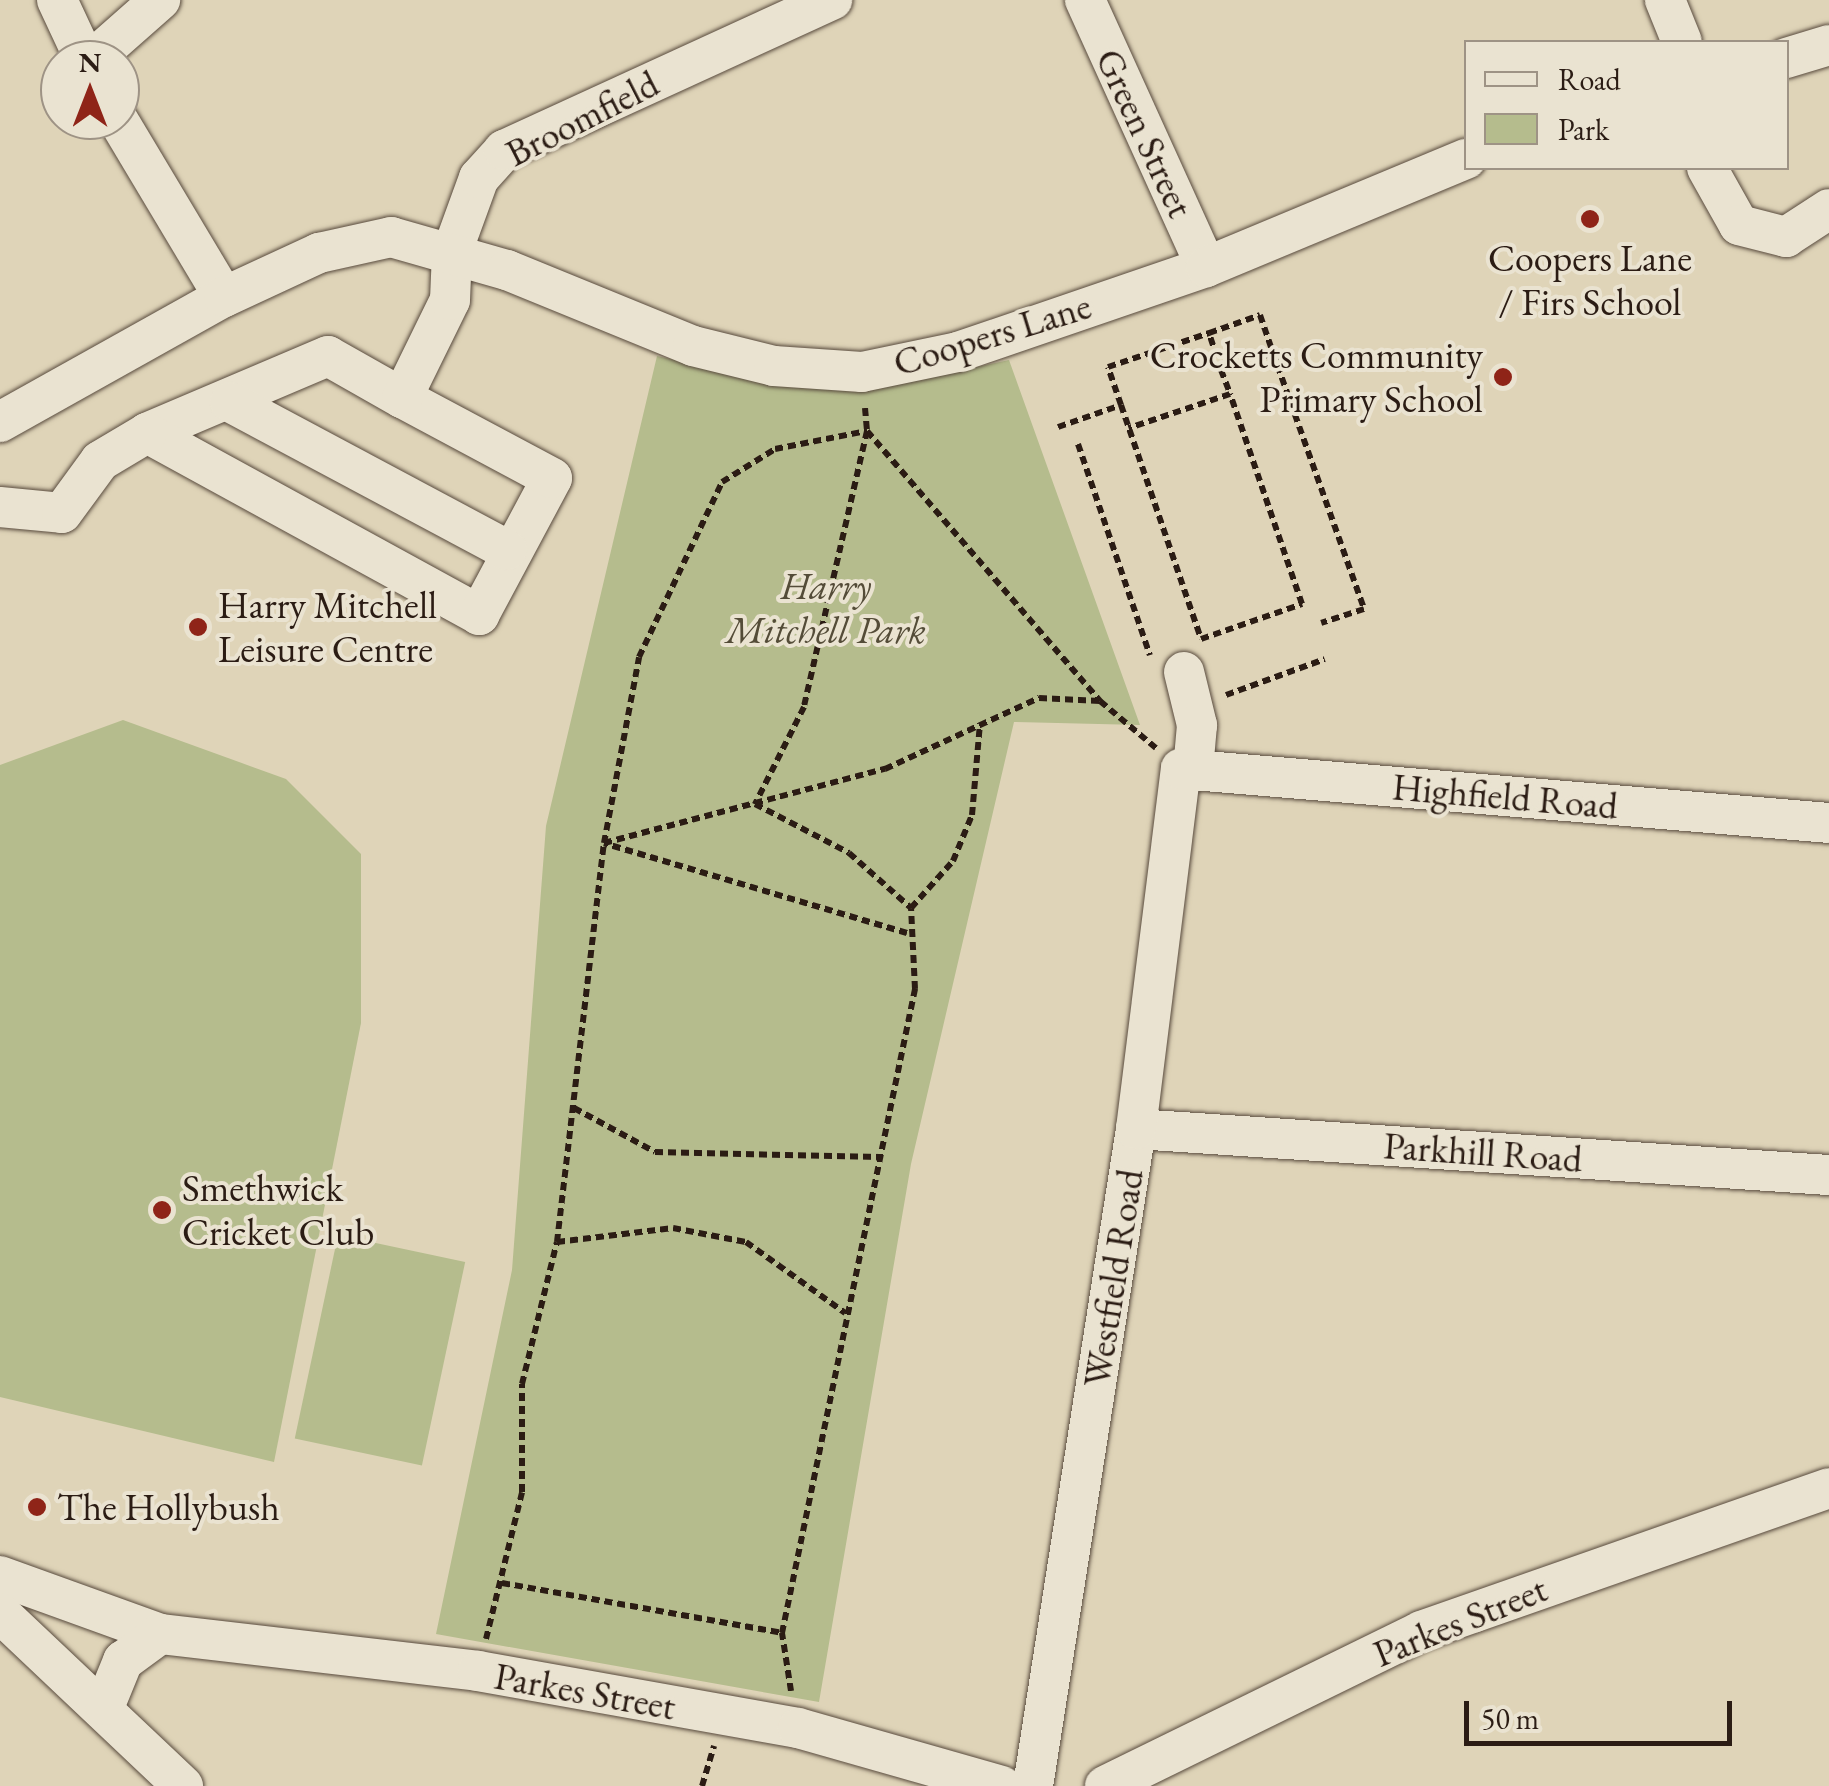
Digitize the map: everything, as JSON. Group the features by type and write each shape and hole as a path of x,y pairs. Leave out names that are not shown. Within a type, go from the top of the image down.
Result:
{"street":[{"path":"57,0 78,40"},
{"path":"112,40 160,0"},
{"name":"Broomfield","path":"402,398 450,300 452,252 479,178 504,150 832,0"},
{"name":"Green Street","path":"1085,0 1206,266"},
{"path":"1666,0 1681,40"},
{"path":"1789,57 1829,45"},
{"path":"130,140 224,298"},
{"name":"Coopers Lane","path":"452,252 693,346 774,366 862,372 958,352 1206,266 1464,160"},
{"path":"1709,170 1739,225 1786,238 1829,208"},
{"path":"0,422 224,298 318,254 391,237 452,252"},
{"path":"0,507 62,513 100,461 147,432 230,402 328,356 552,478 507,550 479,614 147,432"},
{"path":"230,402 507,550"},
{"name":"Westfield Road","path":"1033,1786 1136,1128 1187,770 1177,683"},
{"name":"Highfield Road","path":"1187,770 1829,824"},
{"name":"Parkhill Road","path":"1136,1128 1829,1175"},
{"name":"Parkes Street","path":"1105,1786 1421,1631 1829,1488"},
{"name":"Parkes Street","path":"0,1576 160,1634 478,1671 798,1728 1002,1786"},
{"path":"0,1613 105,1705 159,1778"},
{"path":"105,1705 122,1661 160,1634"}],"path":[{"path":"1209,332 1302,604 1201,639 1108,367 1209,332 1260,315 1364,608 1321,624"},
{"path":"1221,370 1272,353"},
{"path":"755,804 804,707 867,431 862,372"},
{"path":"1129,428 1230,394"},
{"path":"1058,426 1121,405"},
{"path":"867,431 1100,702 1187,770"},
{"path":"478,1671 522,1492 522,1384 557,1242 604,843 639,657 722,482 775,448 867,431"},
{"path":"1078,444 1177,683 1325,659"},
{"path":"604,843 886,769 1039,698 1100,702"},
{"path":"798,1728 782,1633 915,989 907,933 911,908 954,862 972,815 980,724"},
{"path":"755,804 849,852 911,908"},
{"path":"604,843 907,933"},
{"path":"574,1108 655,1152 880,1156"},
{"path":"557,1242 674,1228 746,1242 846,1314"},
{"path":"502,1583 782,1633"}],"green space":[{"name":"Harry Mitchell Park","path":"657,356 769,381 884,387 1009,360 1140,725 1014,722 911,1164 819,1702 436,1634 512,1270 546,826"},
{"name":"Smethwick Cricket Club","path":"123,720 286,779 361,854 361,1023 274,1462 0,1397 0,765"},
{"path":"338,1235 465,1262 422,1465 295,1438"}],"place":[{"name":"Coopers Lane / Firs School","path":"1590,219"},
{"name":"Crocketts Community Primary School","path":"1503,377"},
{"name":"Harry Mitchell Leisure Centre","path":"198,627"},
{"name":"Smethwick Cricket Club","path":"162,1210"},
{"name":"The Hollybush","path":"37,1507"}]}
